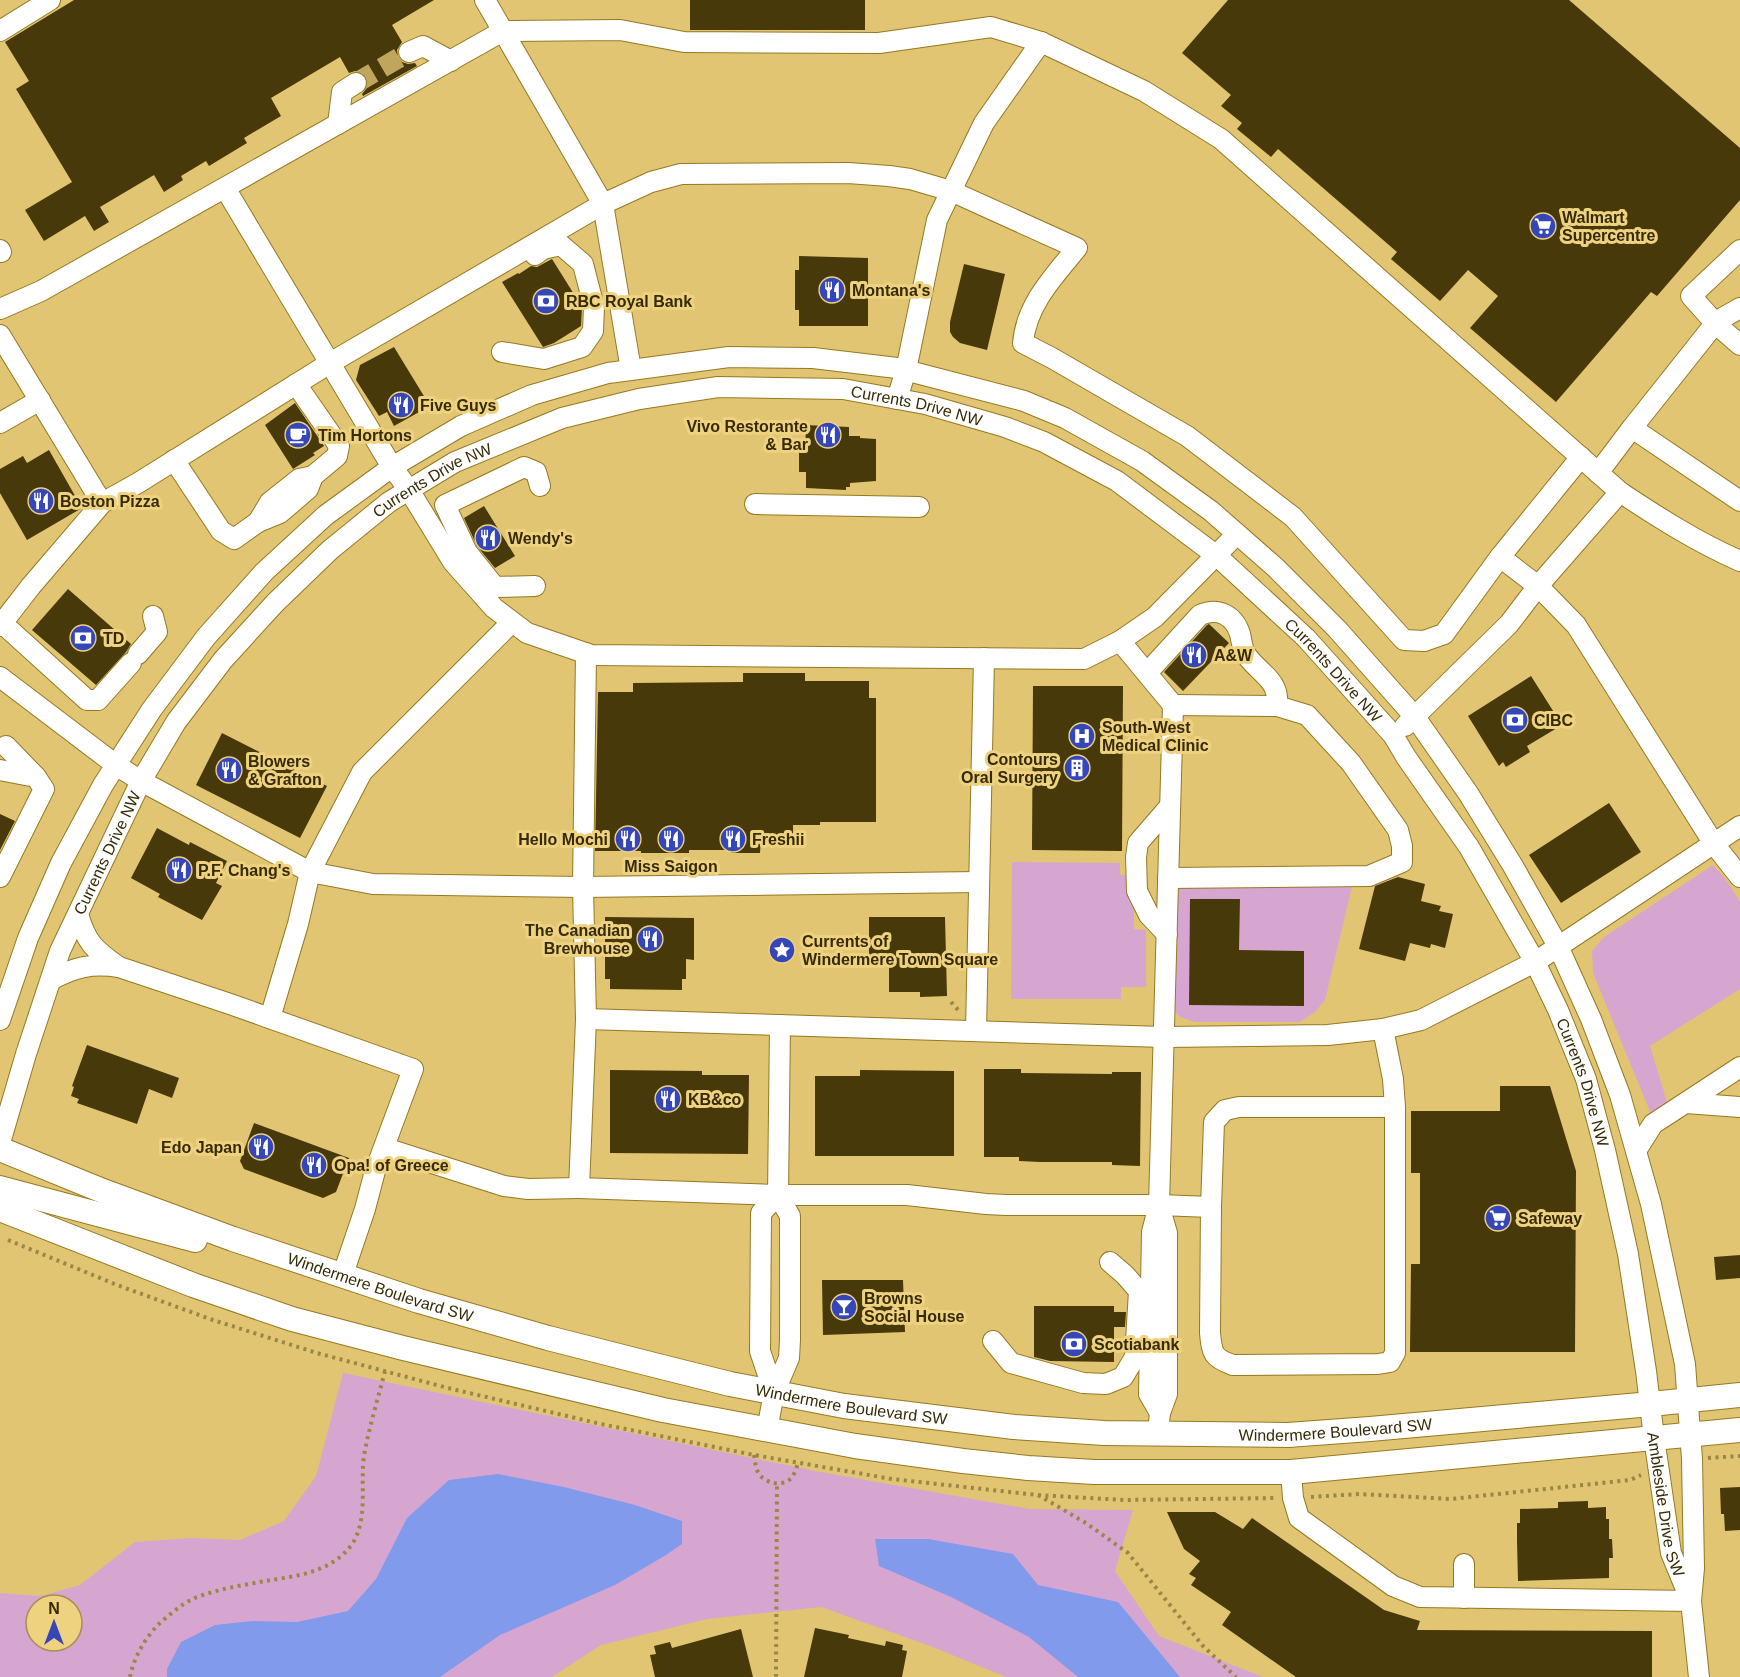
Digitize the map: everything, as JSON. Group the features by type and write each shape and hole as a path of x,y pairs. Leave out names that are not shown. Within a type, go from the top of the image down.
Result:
{"main road":[{"name":"Windermere Boulevard SW","path":"0,1149 103,1191 233,1239 419,1301 548,1338 658,1366 774,1393 844,1406 1014,1427 1159,1424 1288,1435 1740,1395"},
{"path":"0,1188 200,1242 233,1239"},
{"path":"0,1209 193,1285 292,1319 537,1381 663,1410 855,1446 963,1461 1094,1472 1291,1472 1654,1438 1691,1447 1740,1430"}],"street":[{"path":"0,31 50,0"},
{"path":"485,0 603,204 631,370"},
{"path":"0,309 41,291 503,31 620,30 684,42 879,43 991,27 1041,42 1144,91 1221,139 1620,492 1711,548 1740,561"},
{"path":"897,399 906,370 937,220 984,123 1041,42"},
{"path":"409,52 423,46 451,61"},
{"path":"338,124 342,92 356,83"},
{"path":"153,616 157,633 98,699 87,700 1,625 102,502 138,483 330,363 603,204 651,182 681,174 848,173 910,179 951,191 1077,248 1040,295 1024,331 1023,343 1187,436 1293,517 1404,640 1424,641 1444,634 1500,557 1581,457"},
{"path":"225,188 392,467 409,490 453,562 494,608 527,633 591,655 1084,659 1120,641 1155,617 1237,534"},
{"path":"467,295 543,249 561,245 583,264 594,307 593,331 582,347 544,359 502,352"},
{"path":"1740,250 1691,296 1716,324 1740,345"},
{"path":"1598,473 1716,324 1740,308"},
{"path":"0,335 102,502"},
{"name":"Currents Drive NW","path":"0,1020 28,938 61,863 103,785 152,709 206,638 264,572 326,515 392,467 461,426 532,395 608,373 729,357 813,358 906,370 1024,401 1065,418 1142,460 1211,511 1276,568 1329,622 1415,717 1474,802 1513,866 1558,946 1591,1019 1620,1095 1651,1204 1685,1364 1689,1400"},
{"path":"174,460 221,531 234,539 258,522 280,513 308,489 312,476 337,456 339,446 296,384"},
{"name":"Currents Drive NW","path":"0,1143 60,951 141,781 182,713 223,660 275,603 330,550 389,502 455,462 562,418 639,399 718,387 843,389 925,404 994,424 1044,442 1117,481 1216,556 1306,638 1393,735 1469,847 1535,962 1558,1010 1586,1079 1605,1150 1628,1254 1651,1404"},
{"path":"0,423 40,400"},
{"path":"1632,428 1740,501"},
{"path":"535,586 495,587 467,552 445,505 524,467 536,472 540,486"},
{"path":"1393,735 1415,717 1509,624 1538,586 1620,492"},
{"path":"755,504 919,507"},
{"path":"1500,557 1538,586 1576,625 1714,844 1740,877"},
{"path":"1147,673 1200,615 1210,611 1222,612 1234,621 1244,651 1276,689 1277,706"},
{"path":"270,1018 298,924 310,872 362,772 512,621"},
{"path":"1120,641 1173,705 1159,1205 1167,1233 1167,1395 1159,1424"},
{"path":"579,1188 586,1019 583,887 586,653"},
{"path":"975,1030 984,658"},
{"path":"0,677 116,765 141,781 310,872 373,884 583,887 980,882"},
{"path":"1168,878 1369,876 1402,862 1402,846 1398,830 1351,763 1307,715 1277,706 1173,705"},
{"path":"0,877 44,789 36,777 6,746"},
{"path":"0,770 36,777"},
{"path":"1167,934 1149,915 1137,891 1136,857 1138,843 1170,806"},
{"path":"586,1019 1164,1037 1328,1035 1383,1029 1421,1020 1535,962 1740,826"},
{"path":"78,914 89,942 119,967"},
{"path":"51,980 79,967 107,965 119,967 413,1069 375,1171 342,1277"},
{"path":"767,1430 774,1393 789,1358 790,1340 790,1216 778,1195 780,1025"},
{"path":"1383,1029 1393,1079 1395,1107 1395,1353 1390,1362 1378,1364 1233,1365 1219,1360 1212,1352 1210,1333 1214,1122 1225,1110 1239,1107 1395,1107"},
{"path":"1636,1151 1653,1124 1740,1067"},
{"path":"1686,1103 1740,1107"},
{"path":"384,1148 504,1186 528,1189 579,1188 778,1195 907,1195 1006,1205 1211,1207"},
{"path":"774,1393 760,1351 761,1212 778,1195"},
{"path":"993,1341 1011,1363 1083,1383 1106,1384 1124,1377 1135,1357 1139,1291 1110,1262"},
{"name":"Ambleside Drive SW","path":"1689,1400 1694,1568 1691,1601 1699,1677"},
{"name":"Ambleside Drive SW","path":"1651,1404 1671,1553 1691,1601"},
{"path":"1291,1472 1293,1497 1299,1518 1393,1586 1420,1597 1691,1601"},
{"path":"1464,1564 1464,1598"}],"path":[{"path":"130,1677 144,1642 156,1627 186,1602 221,1590 311,1573 342,1556 354,1540 359,1525 364,1458 385,1371"},
{"path":"1691,1447 1740,1456"},
{"path":"754,1455 756,1469 761,1477 777,1484 789,1480 798,1463"},
{"path":"776,1677 777,1484"},
{"path":"1037,1495 1086,1523 1128,1553 1203,1646 1236,1677"}],"shaded area":[{"path":"1012,862 1120,863 1120,875 1134,875 1134,929 1146,930 1146,987 1121,987 1121,999 1011,999"},
{"path":"1713,865 1740,902 1740,989 1650,1046 1667,1102 1651,1114 1593,973 1592,951 1604,937"},
{"path":"1353,882 1325,1000 1315,1012 1300,1022 1195,1022 1180,1017 1175,1012 1176,885"},
{"path":"343,1373 815,1471 1030,1509 1133,1510 1115,1571 1159,1636 1263,1677 1006,1677 930,1646 821,1607 707,1619 601,1645 552,1677 0,1677 0,1593 24,1595 24,1653 84,1653 84,1593 52,1593 80,1585 135,1542 191,1538 240,1540 284,1521 316,1476"}],"water":[{"path":"498,1474 564,1487 635,1505 682,1521 682,1544 615,1585 500,1635 440,1677 167,1677 167,1669 181,1642 215,1625 252,1621 297,1622 348,1611 376,1579 407,1518 449,1480"},
{"path":"875,1539 928,1539 1013,1554 1038,1585 1118,1602 1180,1677 1078,1677 1029,1637 951,1597 879,1566"}],"building":[{"path":"74,0 434,0 392,25 402,42 397,50 398,57 402,62 415,63 417,66 363,96 368,83 366,77 361,72 349,73 340,57 271,98 281,116 244,138 247,143 209,166 206,161 181,176 183,180 164,192 154,175 100,207 109,222 94,231 85,216 44,241 25,210 72,182 16,89 29,81 5,42"},
{"path":"690,0 865,0 865,30 690,30"},
{"name":"Walmart Supercentre","path":"1228,0 1569,0 1740,148 1740,200 1657,296 1651,292 1556,402 1470,328 1498,296 1468,270 1440,301 1391,259 1397,252 1278,149 1271,157 1237,129 1242,123 1221,106 1231,95 1182,53"},
{"name":"Montana's","path":"799,256 868,258 868,326 799,326 799,310 795,310 795,270 799,270"},
{"name":"RBC Royal Bank","path":"552,259 582,307 581,326 554,343 543,347 502,282 531,266 537,267"},
{"path":"964,264 1005,274 987,350 960,343 950,332 950,322"},
{"path":"394,347 430,406 394,426 387,412 379,416 356,380 360,365"},
{"name":"Tim Hortons","path":"295,403 324,446 313,453 315,455 293,469 265,425"},
{"path":"805,425 849,427 849,436 876,439 876,481 850,483 850,487 846,487 846,490 806,488 806,472 799,472 799,444 806,444"},
{"name":"Boston Pizza","path":"49,450 82,508 27,540 0,493 0,469 23,456 27,463"},
{"name":"Wendy's","path":"484,506 515,556 495,568 477,546 464,518"},
{"name":"TD","path":"68,589 131,644 96,685 32,630"},
{"name":"A&W","path":"1209,624 1229,643 1183,691 1164,672"},
{"path":"743,673 805,673 805,681 869,681 869,698 876,698 876,822 820,822 820,825 793,825 793,839 761,839 760,853 731,853 731,850 689,850 689,853 595,851 598,692 633,692 633,683 743,682"},
{"name":"CIBC","path":"1531,676 1562,725 1527,746 1530,752 1506,767 1503,762 1499,766 1468,716"},
{"name":"Contours Oral Surgery","path":"1033,686 1123,686 1122,851 1032,850"},
{"path":"222,733 327,786 300,838 196,785"},
{"path":"1609,803 1641,852 1561,903 1529,855"},
{"path":"0,814 15,821 0,850"},
{"name":"P.F. Chang's","path":"157,828 227,861 216,883 222,886 202,920 158,897 160,894 131,878"},
{"path":"1398,877 1425,884 1421,901 1441,906 1439,911 1453,914 1445,948 1431,944 1430,948 1410,943 1405,961 1359,949 1375,886"},
{"path":"1190,899 1240,899 1239,950 1304,951 1304,1006 1189,1005"},
{"name":"The Canadian Brewhouse","path":"605,917 694,918 694,960 686,959 686,979 682,979 682,990 610,989 610,979 605,979"},
{"path":"869,917 945,917 947,996 920,997 920,992 889,992 889,955 869,955"},
{"path":"87,1045 179,1078 172,1098 149,1089 137,1124 77,1103 79,1099 71,1096 74,1087 72,1086"},
{"path":"984,1069 1021,1069 1021,1073 1141,1072 1140,1166 1112,1165 1112,1162 1040,1162 1019,1161 1019,1157 984,1157"},
{"path":"610,1070 702,1071 702,1075 749,1075 748,1154 610,1153"},
{"path":"860,1070 954,1071 954,1156 815,1156 815,1076 860,1076"},
{"name":"Safeway","path":"1500,1086 1550,1086 1576,1171 1575,1352 1410,1352 1411,1264 1420,1264 1420,1173 1411,1173 1411,1111 1500,1111"},
{"path":"254,1123 349,1158 336,1192 323,1198 244,1169 240,1161"},
{"path":"1740,1255 1740,1278 1716,1280 1714,1257"},
{"path":"822,1280 903,1280 905,1332 823,1335"},
{"name":"Scotiabank","path":"1034,1306 1114,1306 1114,1312 1126,1312 1125,1327 1114,1327 1114,1362 1050,1361 1034,1357"},
{"path":"1740,1487 1740,1530 1725,1531 1724,1514 1721,1514 1720,1488"},
{"path":"1588,1501 1588,1508 1606,1507 1613,1558 1609,1558 1609,1578 1518,1581 1517,1523 1520,1523 1520,1509 1558,1508 1558,1502"},
{"path":"1167,1512 1215,1512 1243,1529 1252,1518 1384,1610 1420,1621 1417,1630 1652,1631 1652,1677 1296,1677 1222,1625 1231,1612 1191,1585 1196,1578 1189,1574 1200,1561 1184,1549"},
{"path":"815,1628 885,1646 886,1641 903,1645 902,1650 907,1651 902,1677 804,1677"},
{"path":"741,1629 753,1677 655,1677 650,1655 656,1654 654,1646 670,1642 672,1648"}],"tunnel":[{"path":"356,83 409,52"}],"place":[{"name":"Walmart Supercentre","path":"1543,226"},
{"name":"Montana's","path":"832,290"},
{"name":"RBC Royal Bank","path":"546,301"},
{"name":"Five Guys","path":"401,405"},
{"name":"Tim Hortons","path":"298,435"},
{"name":"Vivo Restorante & Bar","path":"828,435"},
{"name":"Boston Pizza","path":"41,501"},
{"name":"Wendy's","path":"488,538"},
{"name":"TD","path":"83,638"},
{"name":"A&W","path":"1194,655"},
{"name":"CIBC","path":"1515,720"},
{"name":"South-West Medical Clinic","path":"1082,736"},
{"name":"Contours Oral Surgery","path":"1077,768"},
{"name":"Blowers & Grafton","path":"229,770"},
{"name":"Hello Mochi","path":"628,839"},
{"name":"Miss Saigon","path":"671,839"},
{"name":"Freshii","path":"733,839"},
{"name":"P.F. Chang's","path":"179,870"},
{"name":"The Canadian Brewhouse","path":"650,939"},
{"name":"Currents of Windermere Town Square","path":"782,950"},
{"name":"KB&co","path":"668,1099"},
{"name":"Edo Japan","path":"261,1147"},
{"name":"Opa! of Greece","path":"314,1165"},
{"name":"Safeway","path":"1498,1218"},
{"name":"Browns Social House","path":"844,1307"},
{"name":"Scotiabank","path":"1074,1344"}]}
